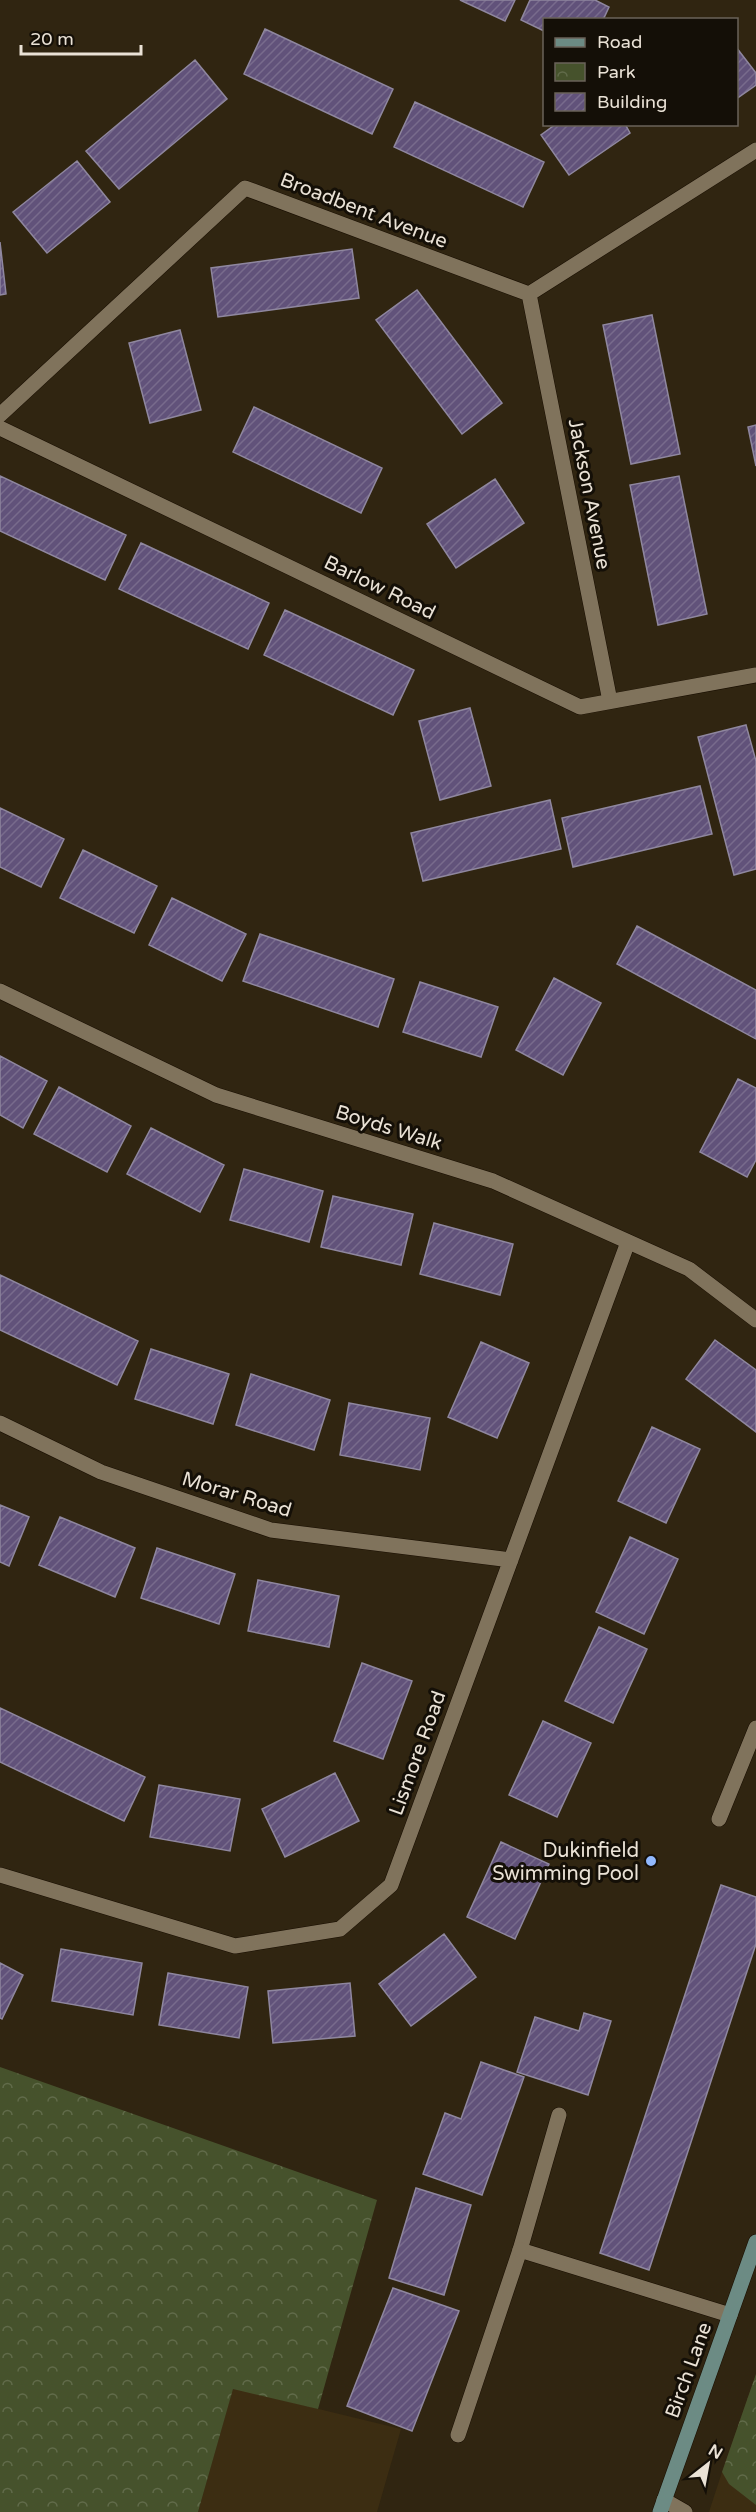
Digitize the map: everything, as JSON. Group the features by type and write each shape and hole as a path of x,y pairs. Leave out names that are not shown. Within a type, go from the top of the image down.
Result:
{"main road":[{"name":"Birch Lane","path":"662,2506 756,2242"}],"street":[{"path":"529,294 756,150"},
{"name":"Broadbent Avenue","path":"0,415 245,188 529,294"},
{"name":"Jackson Avenue","path":"529,294 610,702"},
{"name":"Barlow Road","path":"0,428 580,707 756,675"},
{"name":"Boyds Walk","path":"0,991 216,1095 493,1181 689,1269 756,1320"},
{"name":"Lismore Road","path":"0,1875 235,1946 340,1929 391,1885 628,1242"},
{"name":"Morar Road","path":"0,1423 101,1472 271,1530 511,1560"},
{"path":"719,1820 756,1728"},
{"path":"458,2435 520,2250 559,2115"},
{"path":"520,2250 730,2315"},
{"path":"662,2506 685,2512"}],"shaded area":[{"path":"756,2374 756,2512 709,2512 722,2472"},
{"path":"233,2388 401,2429 377,2512 198,2512"}],"green space":[{"path":"0,2067 377,2200 318,2409 233,2389 198,2512 0,2512"},
{"path":"756,2374 756,2505 729,2484 722,2472"}],"building":[{"path":"460,0 515,0 505,21"},
{"path":"530,0 595,0 609,7 604,18 543,18 543,31 521,20"},
{"path":"265,29 393,89 372,134 244,74"},
{"path":"738,50 756,73 756,85 738,98"},
{"path":"195,60 227,99 119,189 86,151"},
{"path":"415,102 544,162 523,207 394,147"},
{"path":"553,126 626,126 630,133 569,175 541,135"},
{"path":"77,161 110,202 47,253 13,212"},
{"path":"0,242 6,294 0,295"},
{"path":"352,249 359,298 218,317 211,268"},
{"path":"417,290 502,403 462,434 376,320"},
{"path":"652,315 680,454 631,464 603,325"},
{"path":"180,330 201,410 150,423 129,343"},
{"path":"254,407 382,468 361,513 233,452"},
{"path":"756,425 756,466 748,427"},
{"path":"0,476 126,535 105,580 0,531"},
{"path":"679,476 707,614 658,625 630,485"},
{"path":"495,479 524,523 456,568 427,524"},
{"path":"141,543 269,603 248,649 119,589"},
{"path":"285,610 414,670 393,715 264,655"},
{"path":"470,708 491,786 440,800 419,721"},
{"path":"746,725 756,761 756,869 734,875 698,737"},
{"path":"700,786 712,834 573,867 562,818"},
{"path":"550,800 561,849 423,881 411,833"},
{"path":"0,808 64,839 41,887 0,867"},
{"path":"83,850 157,886 134,933 60,898"},
{"path":"172,898 246,934 222,981 149,945"},
{"path":"637,926 756,990 756,1039 617,964"},
{"path":"260,934 394,979 378,1027 243,981"},
{"path":"554,978 601,1003 563,1075 516,1050"},
{"path":"420,982 498,1007 481,1057 403,1032"},
{"path":"0,1056 47,1081 23,1128 0,1115"},
{"path":"738,1079 756,1088 756,1160 747,1177 700,1152"},
{"path":"59,1087 131,1126 107,1172 34,1134"},
{"path":"151,1128 224,1165 200,1212 127,1174"},
{"path":"244,1169 323,1191 309,1242 230,1220"},
{"path":"333,1196 413,1214 401,1265 321,1247"},
{"path":"434,1223 513,1244 500,1295 420,1274"},
{"path":"0,1275 138,1341 117,1385 0,1330"},
{"path":"715,1340 756,1370 756,1432 686,1379"},
{"path":"481,1342 529,1363 497,1438 448,1417"},
{"path":"151,1349 229,1374 213,1424 135,1399"},
{"path":"251,1374 330,1400 314,1450 236,1425"},
{"path":"349,1403 430,1418 420,1470 340,1455"},
{"path":"652,1427 700,1449 666,1523 618,1501"},
{"path":"0,1505 29,1517 9,1566 0,1562"},
{"path":"60,1517 135,1548 115,1597 39,1565"},
{"path":"630,1537 678,1559 644,1634 596,1612"},
{"path":"157,1548 235,1574 219,1624 141,1598"},
{"path":"258,1580 339,1596 329,1647 248,1631"},
{"path":"599,1627 647,1649 613,1723 565,1701"},
{"path":"362,1663 412,1681 383,1759 334,1741"},
{"path":"0,1708 145,1777 124,1821 0,1762"},
{"path":"543,1721 591,1743 557,1817 509,1795"},
{"path":"335,1773 359,1821 285,1857 262,1809"},
{"path":"159,1785 240,1799 230,1851 150,1837"},
{"path":"501,1842 549,1864 515,1939 467,1917"},
{"path":"721,1885 756,1897 756,1944 649,2270 600,2253"},
{"path":"444,1934 476,1977 411,2026 379,1984"},
{"path":"61,1949 142,1963 133,2015 52,2001"},
{"path":"0,1963 23,1975 2,2019 0,2018"},
{"path":"168,1973 248,1987 239,2038 159,2025"},
{"path":"350,1983 355,2036 273,2043 268,1991"},
{"path":"584,2013 611,2021 588,2095 517,2072 535,2017 579,2031"},
{"path":"481,2062 524,2077 482,2195 423,2174 445,2113 461,2119"},
{"path":"416,2188 471,2205 444,2295 389,2278"},
{"path":"393,2288 459,2311 412,2431 347,2406"}],"place":[{"name":"Dukinfield Swimming Pool","path":"651,1861"}]}
